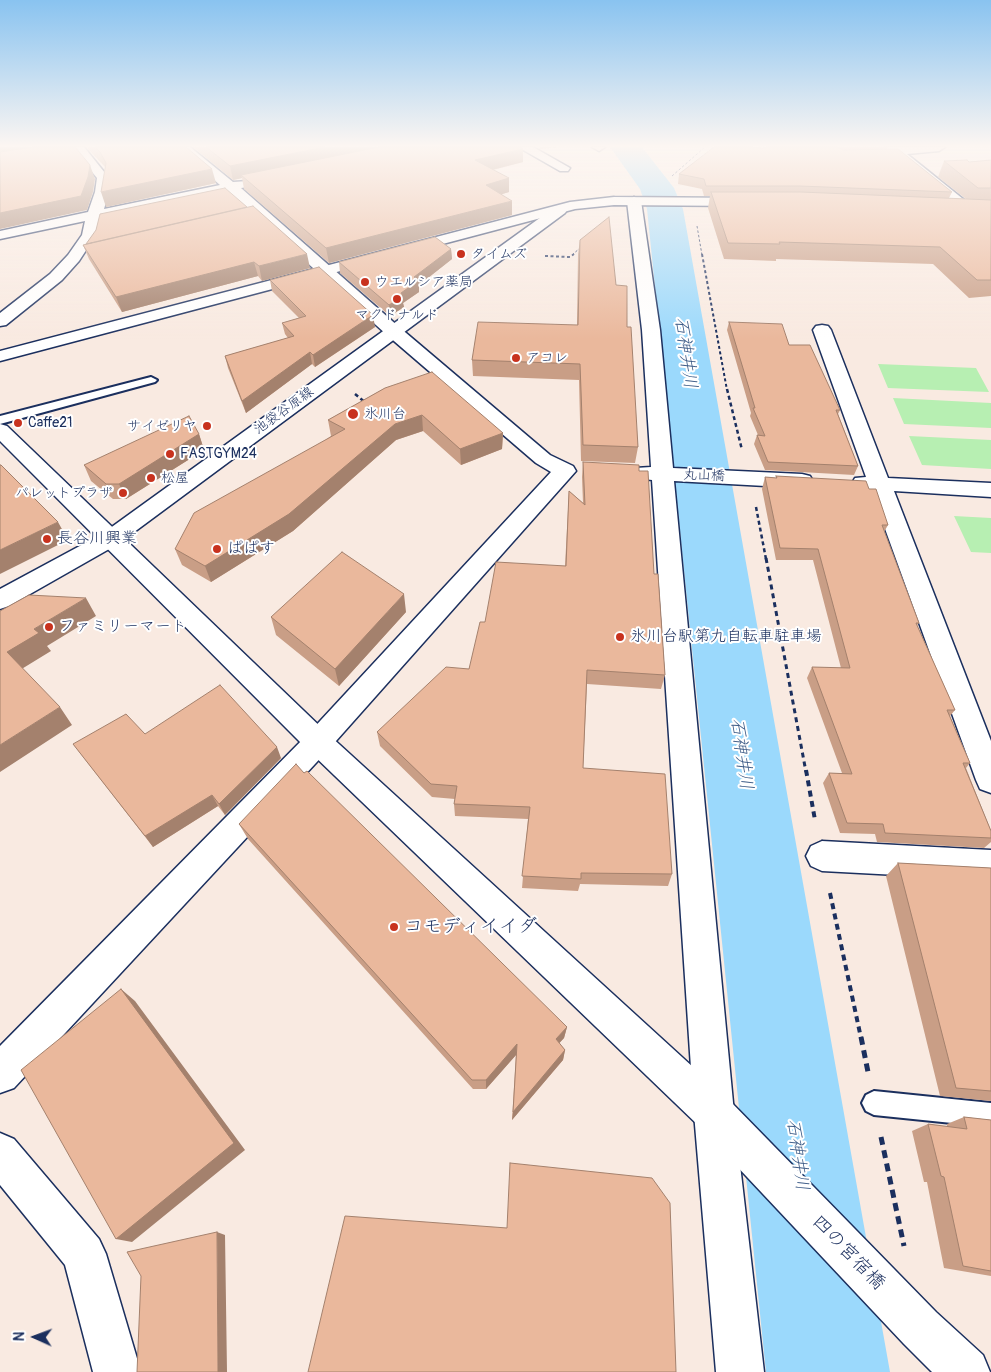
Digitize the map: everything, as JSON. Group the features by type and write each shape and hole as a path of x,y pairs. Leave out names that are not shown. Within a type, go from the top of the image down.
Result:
{"street":[{"path":"0,321 56,277 74,258 89,235 96,211"},
{"path":"0,234 108,211"},
{"path":"0,1074 318,742 556,478 574,470 543,459 393,331 327,271 254,211"},
{"path":"0,356 556,211"},
{"name":"池袋谷原線","path":"0,600 110,539 559,211"},
{"path":"638,211 664,474 714,1113 740,1372"},
{"path":"822,330 991,780"},
{"name":"四の宮宿橋","path":"0,430 318,742 714,1113 920,1328 966,1372"},
{"name":"丸山橋","path":"622,471 991,490"},
{"path":"822,856 991,865"},
{"path":"0,1154 84,1254 116,1372"}],"lane":[{"path":"74,258 92,253"},
{"path":"0,420 151,380"},
{"path":"874,1104 991,1114"}],"path":[{"path":"696,216 731,412 746,477 904,1250"},
{"path":"570,257 584,245"},
{"path":"349,389 370,407"}],"green space":[{"path":"878,364 976,368 989,392 888,388"},
{"path":"893,398 991,403 991,428 904,424"},
{"path":"909,436 991,440 991,469 922,465"},
{"path":"954,516 991,518 991,553 971,552"}],"building":[{"path":"114,211 229,211 86,244 96,230 100,214"},
{"path":"231,211 259,211 307,254 259,266 254,262 116,297 83,245"},
{"path":"283,211 472,211 326,248"},
{"path":"717,211 991,211 991,280 977,280 940,247 779,242 780,244 728,243"},
{"path":"609,217 616,285 627,286 627,327 631,327 638,447 583,445 580,364 472,360 478,322 578,325 580,240"},
{"path":"435,237 451,249 414,277 418,281 401,293 403,296 389,305 339,262"},
{"path":"319,267 373,315 313,355 310,352 242,401 225,356 294,336 282,323 306,316 270,280"},
{"path":"729,322 782,324 789,345 810,345 840,410 836,410 858,466 768,462 757,435 765,436 753,408 755,408"},
{"path":"432,372 503,433 460,449 422,415 395,424 289,514 205,566 175,549 194,513 345,429 328,420 385,388"},
{"path":"189,416 199,434 119,484 106,484 84,465"},
{"path":"583,462 639,465 639,471 648,471 654,574 658,574 665,675 587,670 583,768 665,774 672,874 581,873 581,879 522,876 530,807 454,804 457,786 431,784 377,732 446,667 469,669 480,622 485,622 496,562 566,566 569,491 585,505"},
{"path":"0,465 58,522 0,550"},
{"path":"776,476 866,481 869,489 876,489 888,525 882,525 919,623 916,623 955,710 947,710 970,763 963,763 991,831 991,838 885,833 883,824 847,823 829,773 852,774 812,667 850,668 818,549 780,548 765,477 777,478"},
{"path":"342,552 404,594 335,669 271,617"},
{"path":"29,595 86,598 34,629 39,633 7,652 60,707 0,745 0,611"},
{"path":"220,685 277,747 219,804 212,795 145,836 73,744 126,714 145,734"},
{"path":"296,764 304,773 307,771 567,1027 556,1039 565,1050 513,1112 517,1044 486,1080 472,1080 239,824"},
{"path":"898,863 991,868 991,1091 956,1088"},
{"path":"121,989 234,1143 116,1239 21,1070"},
{"path":"964,1117 991,1120 991,1271 963,1266 944,1177 941,1176 928,1124 967,1129"},
{"path":"510,1163 652,1178 670,1203 676,1372 308,1372 345,1216 507,1228"},
{"path":"217,1232 218,1372 137,1372 141,1276 127,1252"}],"waterway":[{"name":"石神井川","path":"665,211 828,1372"}],"place":[{"name":"タイムズ","path":"461,254"},
{"name":"ウエルシア薬局","path":"365,282"},
{"name":"マクドナルド","path":"397,299"},
{"name":"アコレ","path":"516,358"},
{"name":"氷川台","path":"353,414"},
{"name":"Caffe21","path":"18,423"},
{"name":"サイゼリヤ","path":"207,426"},
{"name":"FASTGYM24","path":"170,454"},
{"name":"松屋","path":"151,478"},
{"name":"パレットプラザ","path":"123,493"},
{"name":"長谷川興業","path":"47,539"},
{"name":"ぱぱす","path":"217,549"},
{"name":"ファミリーマート","path":"49,627"},
{"name":"氷川台駅第九自転車駐車場","path":"620,637"},
{"name":"コモディイイダ","path":"394,927"}]}
